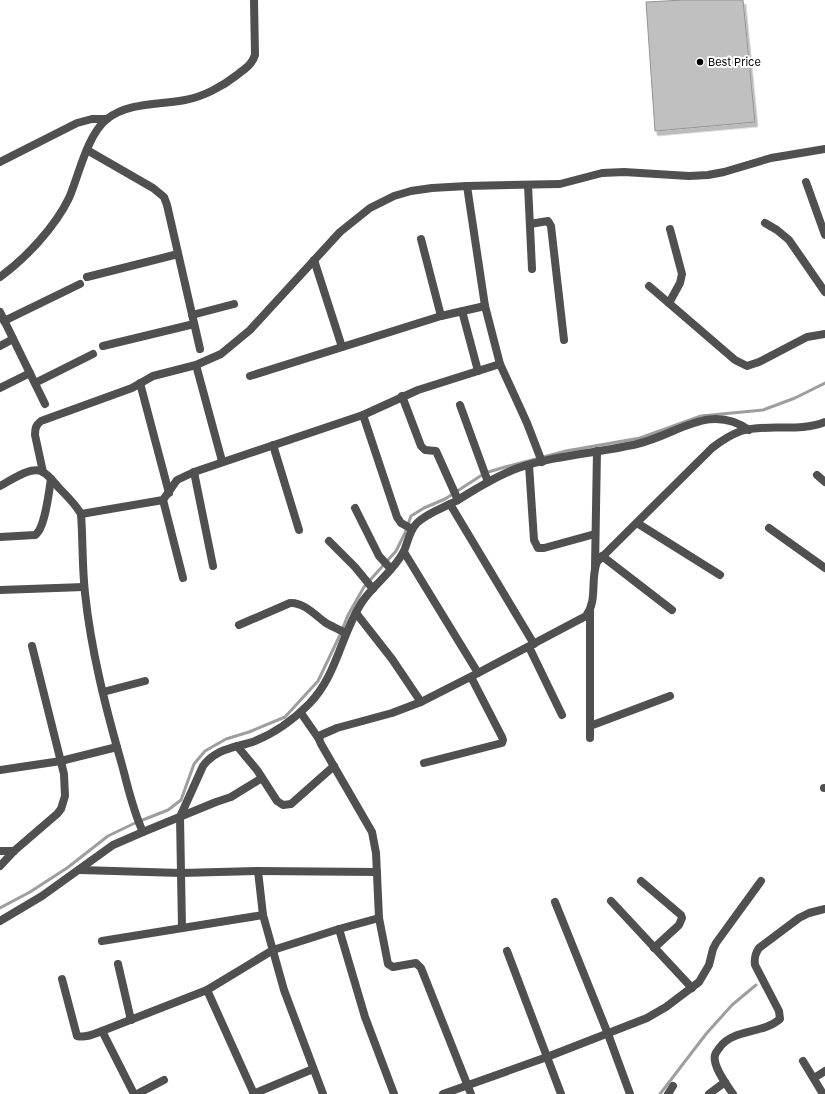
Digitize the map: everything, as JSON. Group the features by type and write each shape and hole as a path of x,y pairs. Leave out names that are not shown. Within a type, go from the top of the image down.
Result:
{"street":[{"path":"0,277 23,258 48,230 61,212 69,197 87,150 97,131 107,120 121,112 135,107 198,97 232,79 249,66 255,55 254,0"},
{"path":"0,162 77,123 92,119 107,120"},
{"path":"43,472 35,435 36,424 41,420 125,390 153,376 196,365 221,354 250,330 332,240 355,219 370,208 394,196 432,188 560,184 589,176 612,172 689,176 708,175 724,172 771,158 825,149"},
{"path":"87,150 153,188 164,197 200,349"},
{"path":"806,182 825,235"},
{"path":"528,185 532,268"},
{"path":"467,186 484,306 500,364 540,458"},
{"path":"530,224 548,221 551,226 564,340"},
{"path":"765,223 777,230 789,240 824,291"},
{"path":"669,303 680,283 682,274 670,229"},
{"path":"421,239 441,316"},
{"path":"87,277 178,254"},
{"path":"314,260 342,347"},
{"path":"824,291 825,280"},
{"path":"4,321 80,284"},
{"path":"649,286 735,360 747,366 759,362 807,337 825,334"},
{"path":"192,315 234,304"},
{"path":"250,376 441,316 484,306"},
{"path":"462,311 478,371"},
{"path":"0,312 45,404"},
{"path":"103,346 194,324"},
{"path":"0,346 13,339"},
{"path":"35,383 93,354"},
{"path":"81,514 163,500 177,480 194,472 222,461 363,415 418,390 500,364"},
{"path":"196,365 222,461"},
{"path":"0,388 30,373"},
{"path":"140,383 169,493"},
{"path":"402,396 422,449 436,451 454,497 532,645 562,715"},
{"path":"460,405 486,476"},
{"path":"363,415 397,517 408,528"},
{"path":"424,764 502,743 503,740 475,675 404,552 408,528 486,476 511,471 529,465 540,458 597,451 648,441 698,422 714,418 731,420 741,424 748,430"},
{"path":"595,568 597,562 602,556 712,448 723,440 748,430 804,428 817,426 825,422"},
{"path":"273,445 299,530"},
{"path":"590,738 590,610 595,568 597,451"},
{"path":"529,465 534,540 538,548 544,548 595,534"},
{"path":"0,486 31,470 39,470 51,479 81,514 84,587 90,632 117,747 142,830"},
{"path":"194,472 213,566"},
{"path":"817,475 825,482"},
{"path":"0,537 35,535 39,533 51,479"},
{"path":"163,500 183,578"},
{"path":"354,508 387,565"},
{"path":"637,523 720,575"},
{"path":"770,528 825,568"},
{"path":"329,541 365,578 371,587"},
{"path":"182,928 180,817 203,766 208,760 223,750 255,741 274,732 300,713 315,698 325,683 342,631 356,613 371,587 387,565 404,552"},
{"path":"602,556 672,610"},
{"path":"0,590 84,587"},
{"path":"239,625 290,603 295,603 302,605 342,631"},
{"path":"320,739 321,735 326,732 392,713 421,702 581,619 586,616 590,610"},
{"path":"356,613 392,659 421,702"},
{"path":"0,866 14,851 57,814 61,809 65,796 61,761 32,646"},
{"path":"103,692 145,681"},
{"path":"590,726 670,696"},
{"path":"300,713 320,739 372,832 377,872 379,918 388,964 393,967 412,963 419,965 471,1094"},
{"path":"237,746 262,778 276,801 280,804 291,804 334,766"},
{"path":"0,770 61,761 117,747"},
{"path":"0,921 42,896 113,845 142,830 180,817 236,794 262,778"},
{"path":"0,851 14,851"},
{"path":"80,870 181,872 377,872"},
{"path":"258,871 263,915 284,990 323,1094"},
{"path":"641,881 681,915 682,918 679,925 654,948"},
{"path":"443,1094 547,1057 647,1018 692,988 699,982 706,972 716,943 761,881"},
{"path":"611,901 692,988"},
{"path":"555,902 608,1034 630,1094"},
{"path":"733,1094 716,1065 715,1060 717,1051 723,1043 732,1037 773,1023 780,1018 779,1011 763,981 754,959 759,948 799,918 809,913 825,910"},
{"path":"102,941 263,915"},
{"path":"62,979 77,1036 82,1037 102,1032 207,990 273,950 379,918"},
{"path":"339,929 365,1017 394,1094"},
{"path":"506,951 561,1094"},
{"path":"118,964 131,1020"},
{"path":"207,990 253,1094 313,1069"},
{"path":"102,1032 134,1094"},
{"path":"803,1061 823,1094"},
{"path":"814,1078 825,1071"},
{"path":"137,1094 164,1080"},
{"path":"708,1094 725,1082"},
{"path":"668,1094 673,1086"}],"building":[{"name":"Best Price","path":"684,0 743,0 755,122 655,131 646,2"}],"waterway":[{"path":"0,908 30,892 67,868 108,836 168,810 181,800 194,764 205,751 226,739 249,732 285,717 318,681 348,615 364,587 396,551 411,516 424,508 445,499 485,473 566,451 640,438 701,416 763,410 795,398 825,383"},
{"path":"660,1094 706,1034 732,1005 756,985"}],"place":[{"name":"Best Price","path":"700,62"}]}
